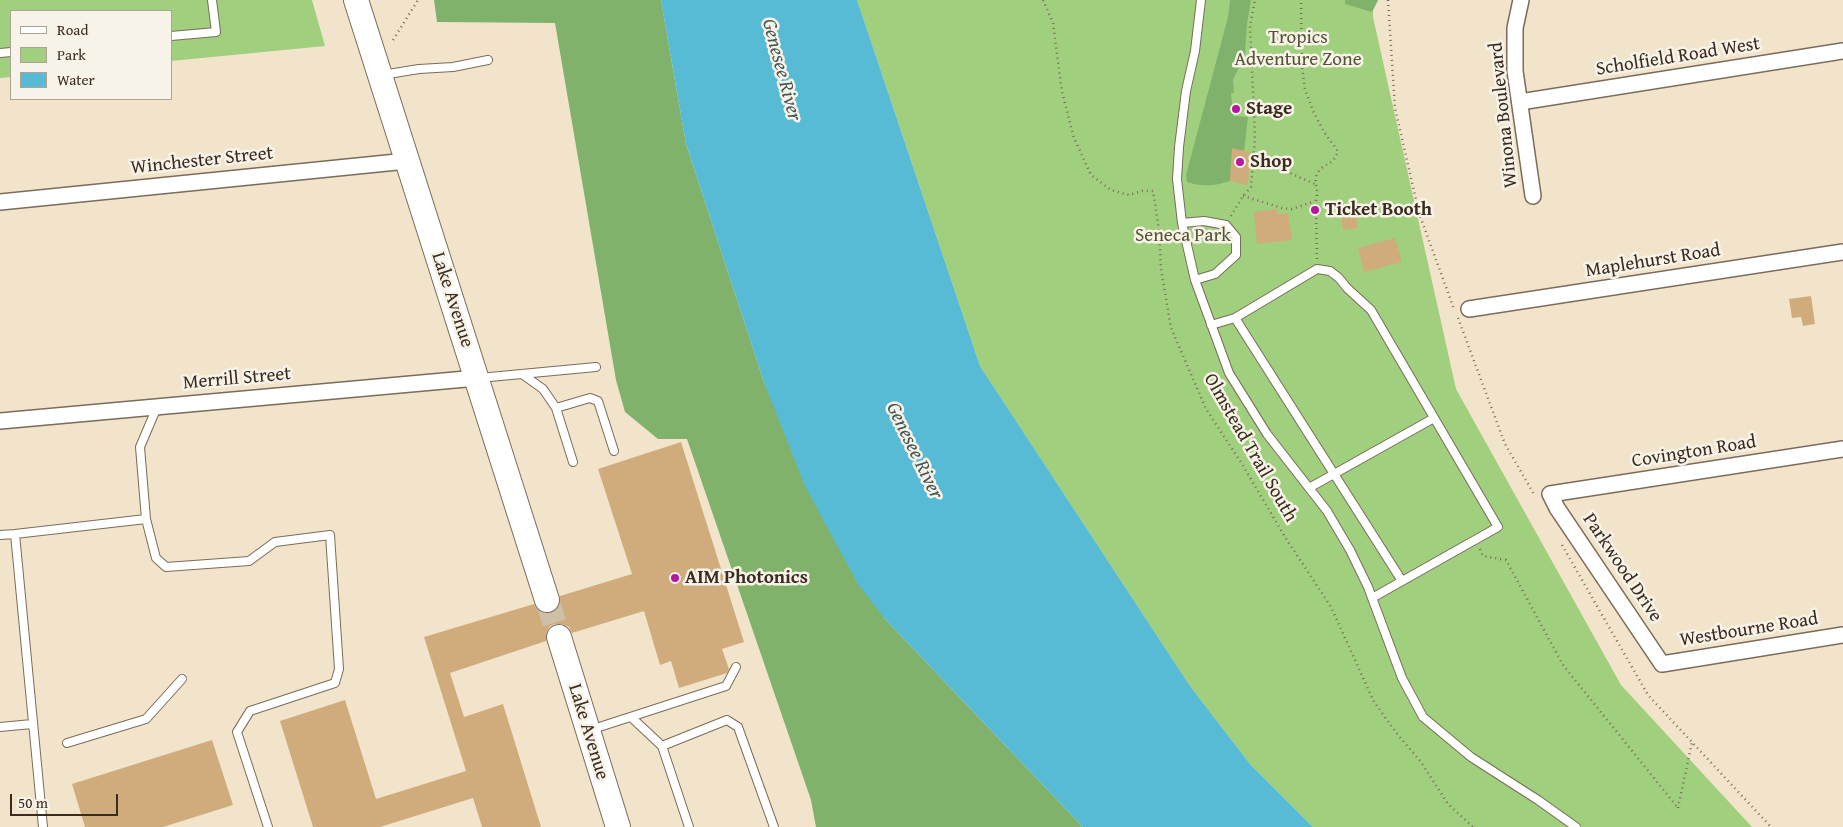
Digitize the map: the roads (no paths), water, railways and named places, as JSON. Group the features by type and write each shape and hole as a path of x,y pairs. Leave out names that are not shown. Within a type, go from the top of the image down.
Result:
{"main road":[{"name":"Lake Avenue","path":"356,0 548,600"},
{"name":"Lake Avenue","path":"559,637 618,827"}],"street":[{"name":"Winona Boulevard","path":"1521,0 1515,28 1515,71 1533,196"},
{"name":"Scholfield Road West","path":"1520,102 1843,51"},
{"name":"Winchester Street","path":"0,202 407,161"},
{"name":"Maplehurst Road","path":"1469,310 1843,252"},
{"name":"Merrill Street","path":"0,421 477,378"},
{"name":"Covington Road","path":"1544,497 1843,449"},
{"name":"Parkwood Drive","path":"1544,497 1557,508 1662,664"},
{"name":"Westbourne Road","path":"1662,664 1843,635"}],"lane":[{"path":"172,36 216,32 212,0"},
{"path":"1201,0 1200,22 1186,91 1177,179 1182,222 1195,280 1229,373 1267,434 1327,511 1350,550 1372,598 1402,678 1423,717 1471,757 1576,827"},
{"path":"380,76 419,69 453,67 488,60"},
{"path":"1182,222 1204,221 1226,225 1236,237 1236,255 1215,274 1195,280"},
{"path":"1211,325 1235,318 1317,269 1330,271 1371,310 1498,527 1372,598"},
{"path":"1235,318 1402,580"},
{"path":"477,378 596,367"},
{"path":"522,374 543,389 556,408 573,462"},
{"path":"556,408 590,398 598,401 614,452"},
{"path":"157,406 140,448 146,519 156,558 166,567 249,561 275,542 330,535 339,669 335,683 250,711 237,732 268,827"},
{"path":"1309,488 1434,418"},
{"path":"0,535 146,519"},
{"path":"15,534 42,827"},
{"path":"588,731 726,686 736,667"},
{"path":"67,744 146,719 182,678"},
{"path":"631,717 662,746 690,827"},
{"path":"662,746 727,720 738,727 774,827"},
{"path":"0,727 32,724"}],"water":[{"name":"Genesee River","path":"661,0 857,0 980,366 1190,686 1250,764 1313,827 1083,827 885,619 858,584 805,486 764,382 686,144"}],"tunnel":[{"path":"547,600 559,637"}],"place":[{"name":"Stage","path":"1236,109"},
{"name":"Shop","path":"1240,162"},
{"name":"Ticket Booth","path":"1315,210"},
{"name":"AIM Photonics","path":"675,578"}],"park label":[{"name":"Tropics Adventure Zone","path":"1298,49"},
{"name":"Seneca Park","path":"1183,236"}]}
